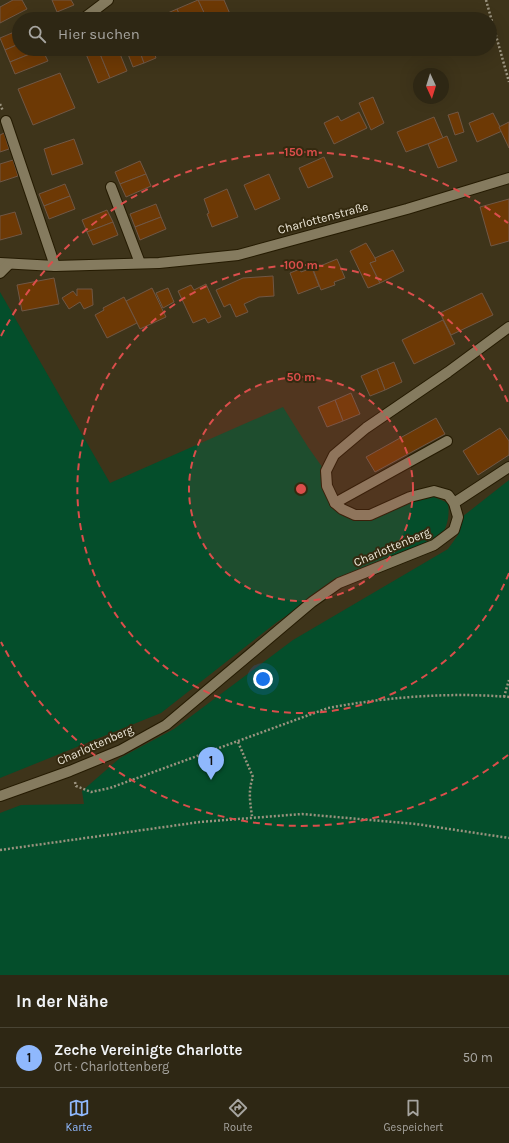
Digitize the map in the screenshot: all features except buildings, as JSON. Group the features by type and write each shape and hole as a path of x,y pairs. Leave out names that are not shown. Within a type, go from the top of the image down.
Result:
{"street":[{"path":"92,12 108,0"},
{"path":"6,121 55,266"},
{"name":"Charlottenstraße","path":"4,263 55,266 187,261 238,255 407,209 509,178"},
{"path":"111,187 140,263"},
{"path":"0,273 4,263"},
{"path":"509,327 448,372 366,428 334,455 326,471 327,486 336,502 342,509 355,515 370,515 410,496 434,491 448,495 454,504 509,467"},
{"path":"336,502 447,441"},
{"name":"Charlottenberg","path":"0,796 70,771 121,750 166,725 312,602 339,583 434,545 454,530 458,517 454,504"}],"path":[{"path":"486,0 489,12"},
{"path":"497,39 509,82"},
{"path":"504,697 509,680"},
{"path":"70,771 76,786 91,792 110,788 328,708 364,702 454,696 509,697"},
{"path":"238,742 253,777 249,796 252,816"},
{"path":"0,850 252,816 310,814 416,824 509,838"}],"green space":[{"path":"0,292 110,483 283,407 325,471 326,486 352,516 432,496 448,503 449,513 444,532 438,540 338,582 277,622 161,713 0,778"},
{"path":"509,480 509,975 0,975 0,813 21,805 84,804 82,791 120,758 174,729 293,640 448,549 458,535 462,517"}],"place":[{"name":"Zeche Vereinigte Charlotte","path":"211,780"}]}
